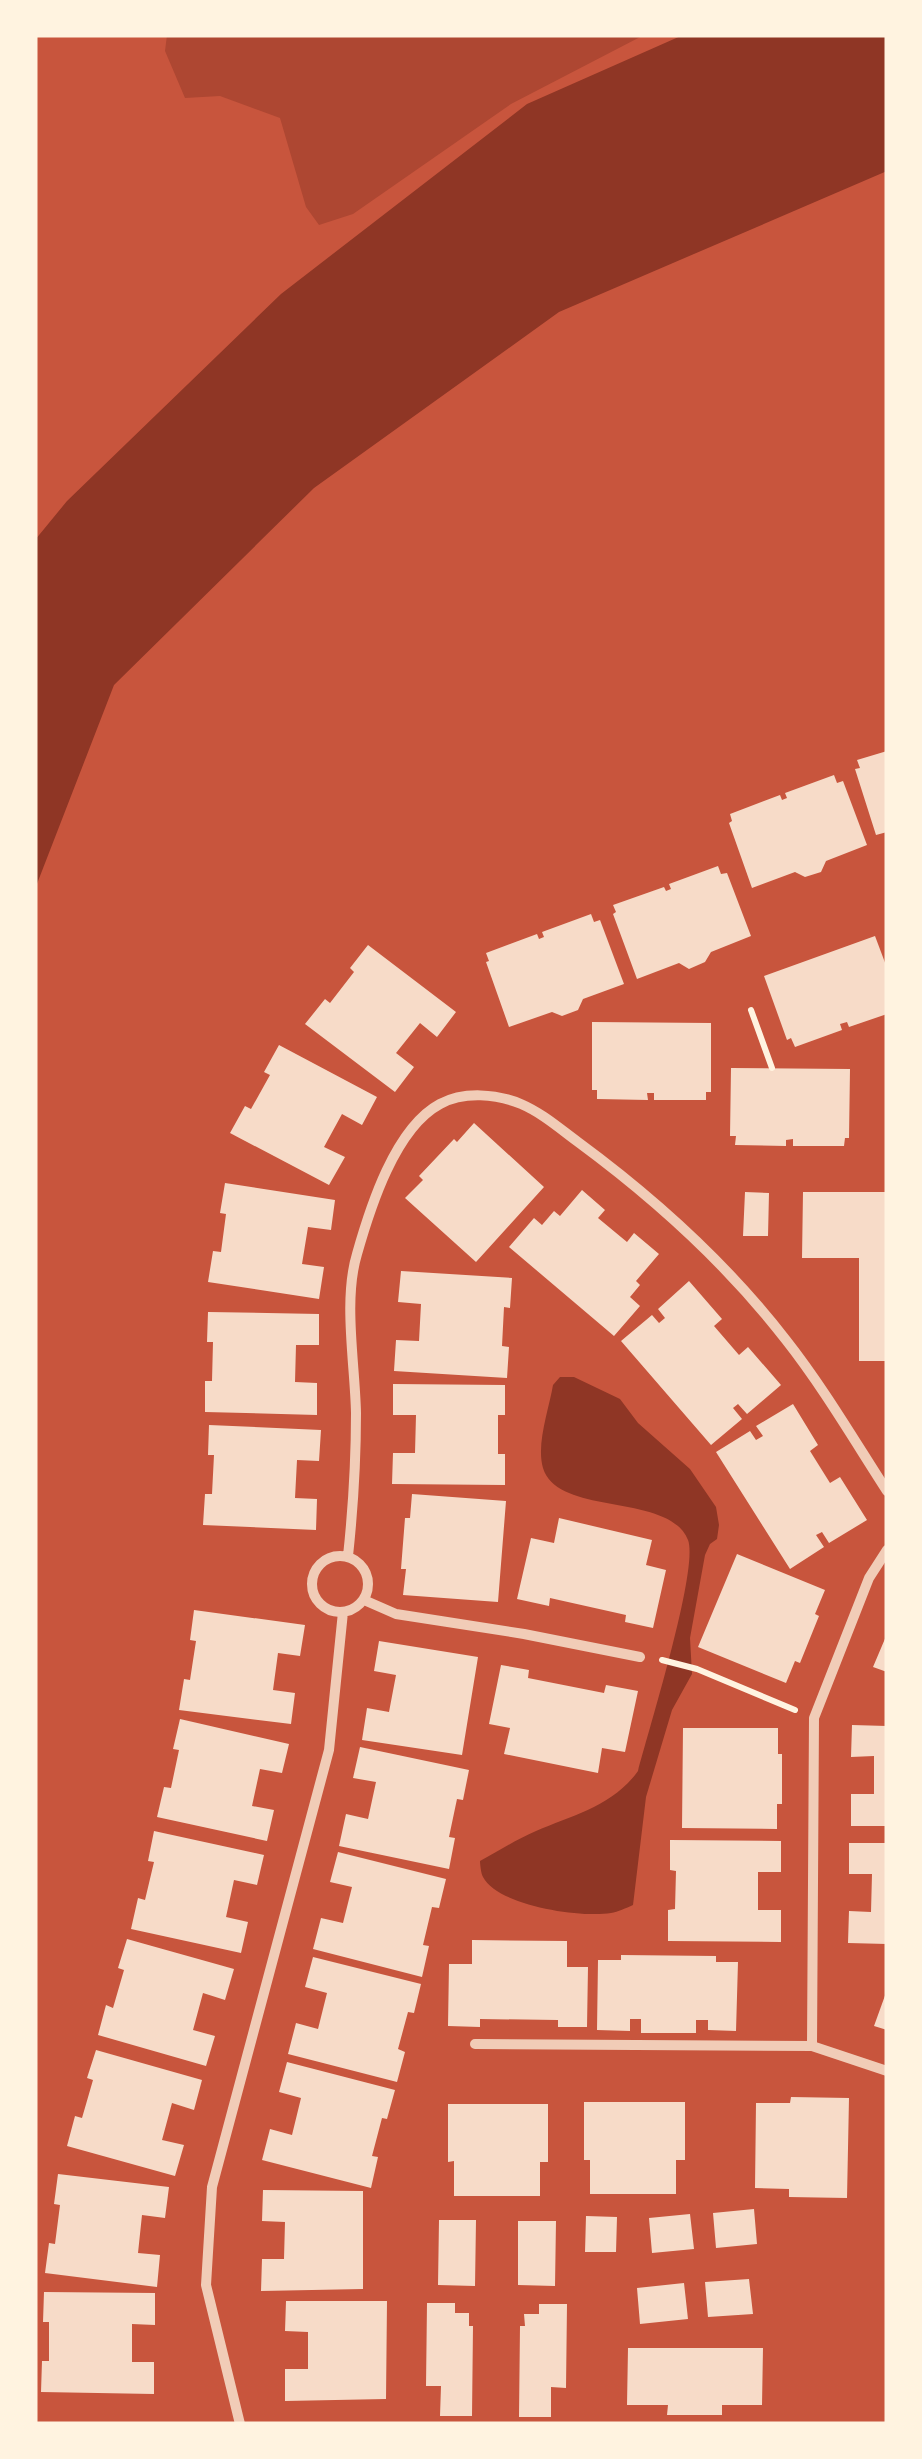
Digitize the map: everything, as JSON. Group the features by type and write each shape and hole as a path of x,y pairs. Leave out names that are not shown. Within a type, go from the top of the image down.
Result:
{"street":[{"path":"348,1556 356,1414 352,1322 355,1259 388,1171 410,1131 442,1103 483,1095 519,1103 551,1122 612,1167 730,1275 810,1373 887,1491"},
{"path":"812,2046 814,1718 869,1578 887,1550"},
{"path":"348,1556 366,1572 368,1591 364,1600 343,1612 322,1605 312,1590 312,1582 326,1560 348,1556"},
{"path":"364,1600 396,1614 640,1657"},
{"path":"240,2424 206,2285 212,2187 328,1750 343,1612"},
{"path":"475,2044 812,2046 887,2071"}],"path":[{"path":"751,1010 772,1068"},
{"path":"666,1660 697,1668 814,1718"}],"shaded area":[{"path":"167,35 644,35 511,104 353,214 319,225 306,207 280,118 220,96 185,98 165,51"},
{"path":"683,35 887,35 887,171 559,312 314,488 114,685 35,889 35,540 67,501 281,294 527,104"},
{"path":"560,1377 574,1377 620,1399 638,1423 690,1469 716,1507 719,1525 717,1539 705,1555 690,1638 692,1674 672,1710 646,1797 633,1905 611,1913 580,1914 541,1908 505,1896 483,1877 480,1864 522,1838 604,1801 638,1771 686,1583 688,1540 677,1525 659,1515 569,1493 553,1483 543,1468 544,1426 553,1385"}],"building":[{"path":"887,751 887,832 876,835 855,769 860,768 857,760"},
{"path":"834,775 837,783 843,781 867,845 826,861 821,872 805,877 795,872 752,888 729,823 730,814 780,795 782,800 787,798 785,793"},
{"path":"718,866 721,874 727,873 751,936 711,952 705,962 689,969 679,963 637,979 613,905 664,887 666,891 671,889 669,884"},
{"path":"591,914 594,922 600,920 624,984 583,999 578,1010 562,1016 552,1012 509,1027 486,953 537,934 539,939 544,937 542,932"},
{"path":"875,936 887,968 887,1014 849,1027 847,1022 840,1024 842,1030 795,1047 791,1038 787,1040 764,976"},
{"path":"368,945 456,1012 437,1037 420,1023 396,1053 414,1067 395,1092 305,1024 325,999 330,1003 354,972 350,968"},
{"path":"592,1022 711,1023 711,1092 706,1092 706,1100 654,1100 654,1093 647,1093 648,1100 597,1099 597,1090 592,1090"},
{"path":"279,1045 377,1097 362,1125 342,1114 324,1147 345,1157 329,1185 230,1133 245,1106 251,1109 270,1075 264,1072"},
{"path":"731,1068 850,1069 849,1138 845,1138 844,1146 793,1146 793,1139 786,1140 786,1146 735,1145 736,1136 730,1136"},
{"path":"474,1123 544,1187 476,1262 405,1198 423,1180 419,1176"},
{"path":"225,1183 335,1200 331,1230 308,1227 302,1264 324,1267 319,1299 208,1282 213,1251 221,1252 226,1214 220,1213"},
{"path":"582,1190 605,1210 598,1218 627,1242 634,1233 659,1254 636,1281 640,1285 630,1297 640,1306 614,1336 509,1247 534,1218 542,1225 554,1211 560,1216"},
{"path":"745,1192 769,1193 768,1236 743,1236"},
{"path":"803,1192 887,1192 887,1361 859,1361 859,1258 802,1258"},
{"path":"401,1271 512,1278 510,1308 504,1307 502,1346 509,1347 507,1378 394,1371 396,1340 419,1341 421,1304 398,1302"},
{"path":"689,1281 722,1319 714,1326 739,1355 748,1347 781,1385 747,1414 738,1404 733,1408 742,1419 711,1445 621,1341 652,1315 659,1323 665,1318 658,1309"},
{"path":"208,1312 319,1314 319,1345 296,1345 295,1382 317,1383 317,1415 205,1412 205,1381 212,1381 213,1342 207,1342"},
{"path":"393,1384 505,1385 505,1415 498,1415 498,1454 505,1454 505,1485 392,1484 393,1453 415,1453 416,1415 393,1415"},
{"path":"793,1404 818,1445 810,1451 830,1483 840,1477 867,1520 829,1543 822,1532 816,1535 824,1547 790,1569 716,1452 750,1431 756,1440 763,1436 756,1426"},
{"path":"209,1425 321,1430 319,1461 297,1460 295,1498 317,1499 316,1530 203,1525 205,1494 212,1494 214,1455 208,1455"},
{"path":"412,1494 506,1501 498,1602 403,1595 405,1518 410,1518"},
{"path":"559,1518 652,1540 646,1565 666,1570 653,1628 625,1622 626,1615 550,1598 549,1606 517,1599 531,1538 554,1543"},
{"path":"737,1554 825,1590 800,1663 795,1661 786,1683 698,1647"},
{"path":"194,1610 305,1625 300,1656 278,1653 273,1690 295,1693 291,1724 179,1710 184,1679 190,1680 196,1641 190,1640"},
{"path":"887,1634 887,1672 873,1667"},
{"path":"379,1641 478,1657 462,1755 362,1740 367,1708 389,1712 396,1675 374,1671"},
{"path":"501,1665 529,1670 528,1678 604,1693 606,1685 638,1691 625,1752 602,1748 598,1773 504,1754 510,1728 489,1724"},
{"path":"180,1719 289,1744 282,1773 260,1769 252,1806 274,1810 267,1841 157,1817 164,1787 171,1788 179,1750 173,1749"},
{"path":"852,1725 887,1726 887,1826 851,1826 851,1794 874,1794 874,1756 851,1757"},
{"path":"683,1728 778,1728 782,1804 777,1804 777,1829 682,1828"},
{"path":"360,1747 469,1770 463,1800 457,1799 449,1837 455,1838 449,1869 339,1846 346,1814 368,1819 376,1782 353,1778"},
{"path":"154,1831 264,1855 257,1885 234,1880 226,1917 248,1922 241,1953 131,1929 138,1898 145,1900 154,1862 148,1861"},
{"path":"670,1840 781,1841 781,1872 758,1872 758,1910 781,1910 781,1942 668,1941 668,1910 675,1909 676,1871 670,1870"},
{"path":"849,1843 887,1843 887,1944 848,1943 849,1911 871,1912 872,1874 849,1874"},
{"path":"338,1852 446,1879 439,1908 432,1907 423,1945 429,1946 422,1977 313,1949 321,1918 343,1923 352,1887 330,1882"},
{"path":"127,1939 234,1969 225,2000 203,1993 193,2030 215,2036 206,2066 98,2035 106,2005 113,2008 124,1970 118,1968"},
{"path":"472,1940 567,1941 567,1967 588,1967 587,2027 558,2027 558,2020 480,2019 480,2027 448,2026 449,1964 472,1964"},
{"path":"621,1955 716,1956 716,1962 738,1962 736,2031 708,2030 708,2020 696,2020 696,2033 641,2033 641,2019 630,2019 630,2031 597,2030 598,1960 621,1960"},
{"path":"313,1957 421,1984 414,2013 408,2012 398,2049 405,2052 397,2082 288,2054 296,2023 318,2029 327,1993 305,1987"},
{"path":"887,1990 887,2030 874,2026"},
{"path":"96,2050 202,2080 194,2110 172,2103 162,2140 184,2145 175,2176 67,2146 75,2116 82,2118 93,2080 87,2078"},
{"path":"287,2062 395,2090 387,2119 382,2118 372,2156 378,2157 371,2188 262,2160 270,2129 292,2135 301,2098 279,2092"},
{"path":"791,2097 849,2098 847,2198 789,2197 789,2189 755,2188 756,2103 790,2103"},
{"path":"584,2102 685,2102 685,2160 676,2160 676,2194 590,2194 590,2160 584,2160"},
{"path":"448,2104 548,2104 548,2162 540,2162 540,2196 454,2196 454,2161 448,2162"},
{"path":"58,2174 169,2187 165,2218 142,2215 138,2253 160,2255 157,2287 45,2273 49,2243 55,2244 60,2205 54,2204"},
{"path":"263,2190 363,2191 363,2289 261,2291 262,2259 284,2259 285,2222 262,2221"},
{"path":"754,2209 757,2244 716,2248 713,2213"},
{"path":"690,2214 694,2249 652,2253 649,2218"},
{"path":"586,2216 617,2217 616,2252 585,2252"},
{"path":"439,2220 476,2220 475,2286 438,2285"},
{"path":"518,2221 556,2221 555,2286 518,2285"},
{"path":"749,2279 753,2314 708,2317 705,2282"},
{"path":"684,2283 688,2319 640,2324 637,2288"},
{"path":"44,2292 155,2293 155,2325 132,2324 132,2362 154,2362 154,2394 41,2392 42,2361 49,2361 49,2322 43,2322"},
{"path":"286,2301 387,2301 386,2399 285,2401 285,2369 308,2369 308,2332 285,2331"},
{"path":"427,2303 455,2303 455,2313 469,2313 469,2326 473,2326 472,2416 440,2416 441,2386 426,2386"},
{"path":"539,2304 567,2304 566,2388 551,2387 551,2417 519,2417 520,2326 525,2326 524,2314 539,2314"},
{"path":"628,2348 763,2348 762,2405 722,2405 722,2415 667,2415 668,2405 627,2405"}]}
